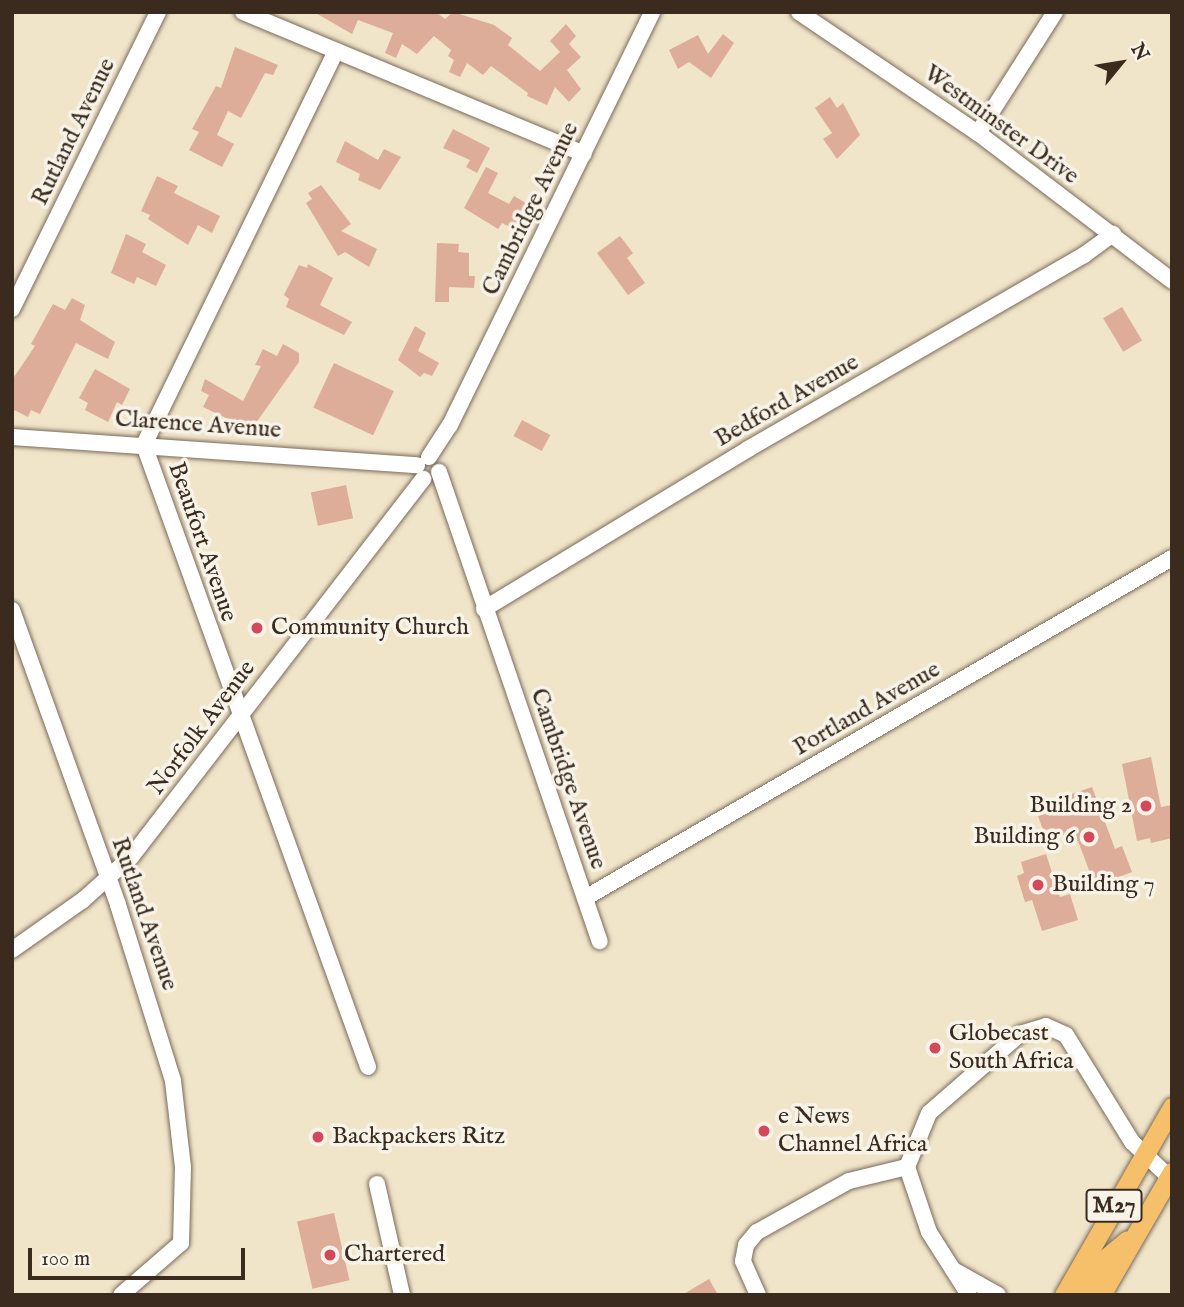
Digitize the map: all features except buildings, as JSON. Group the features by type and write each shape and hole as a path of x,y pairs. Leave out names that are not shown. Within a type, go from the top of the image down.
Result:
{"main road":[{"name":"M27","path":"1064,1295 1170,1111"},
{"name":"M27","path":"1105,1292 1133,1236 1170,1175"},
{"path":"1080,1295 1100,1263 1133,1236"}],"street":[{"name":"Rutland Avenue","path":"12,309 158,12"},
{"path":"243,12 584,154"},
{"name":"Cambridge Avenue","path":"600,941 451,513 427,468 652,12"},
{"name":"Westminster Drive","path":"799,12 978,133 1172,281"},
{"path":"978,133 1055,12"},
{"name":"Beaufort Avenue","path":"336,51 144,445 368,1067"},
{"name":"Bedford Avenue","path":"484,609 748,449 1084,256 1113,234"},
{"name":"Clarence Avenue","path":"12,437 380,462 427,468"},
{"name":"Norfolk Avenue","path":"12,950 109,880 240,716 427,468"},
{"name":"Portland Avenue","path":"585,898 1172,558"},
{"name":"Rutland Avenue","path":"12,610 109,880 173,1081 183,1167 181,1243 121,1295"},
{"path":"969,1295 924,1222 907,1167 918,1131 946,1095 1002,1046 1039,1026 1056,1029 1072,1043 1115,1117 1144,1156 1170,1175"},
{"path":"758,1295 743,1261 746,1245 757,1232 849,1181 907,1167"},
{"path":"377,1184 402,1295"},
{"path":"955,1271 998,1295"}],"place":[{"name":"Community Church","path":"257,628"},
{"name":"Building 2","path":"1146,806"},
{"name":"Building 6","path":"1089,837"},
{"name":"Building 7","path":"1038,885"},
{"name":"Globecast South Africa","path":"935,1048"},
{"name":"e News Channel Africa","path":"764,1131"},
{"name":"Backpackers Ritz","path":"318,1137"},
{"name":"Chartered","path":"330,1255"}]}
